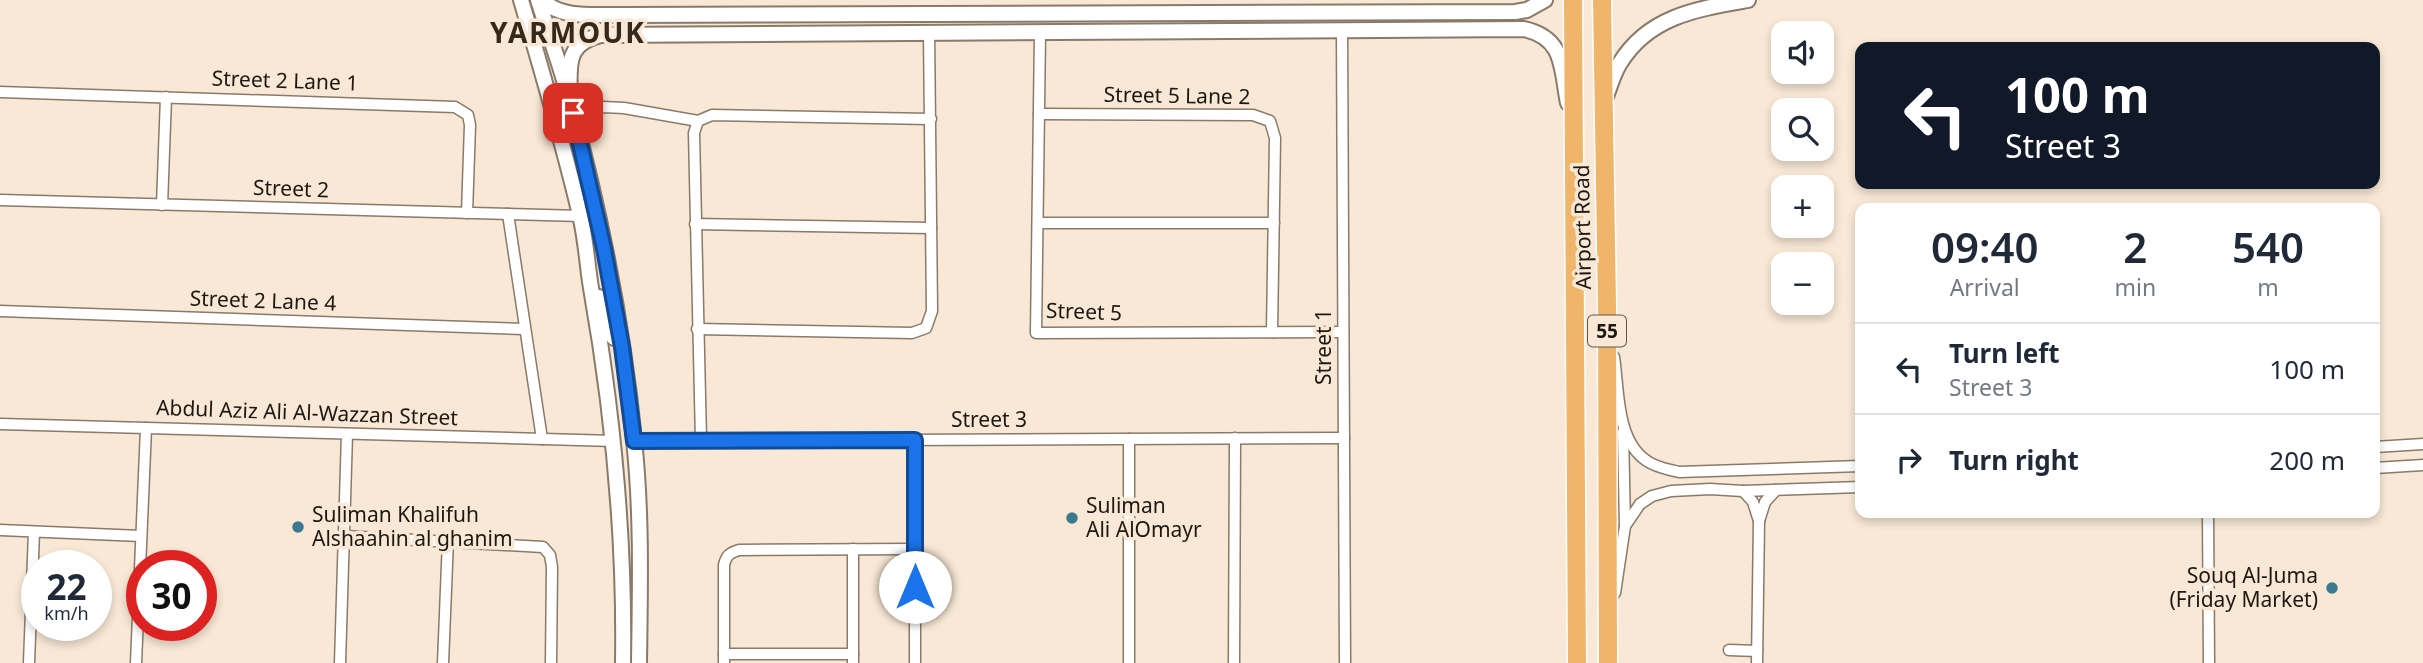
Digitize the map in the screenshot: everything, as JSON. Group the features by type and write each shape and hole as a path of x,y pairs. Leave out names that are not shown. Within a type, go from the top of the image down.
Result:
{"highway":[{"name":"Airport Road","path":"1573,0 1577,663"},
{"name":"Airport Road","path":"1601,0 1607,305 1608,654"}],"street":[{"path":"521,0 581,216 601,339 614,441 624,623 623,663"},
{"path":"541,0 564,12 655,14 1000,7 1113,12 1515,12 1527,10 1545,0"},
{"path":"541,0 571,107 611,284 622,347 634,441 639,614 637,663"},
{"path":"1604,104 1619,65 1637,40 1662,23 1694,9 1748,0"},
{"path":"1068,33 1077,25 1112,22 1115,18 1113,12"},
{"path":"1456,30 1472,20 1507,18 1515,12"},
{"path":"614,34 610,29 611,23 616,19 650,18 655,14"},
{"path":"571,107 570,59 578,45 590,38 614,34 1524,29 1545,37 1559,53 1574,134"},
{"name":"Street 1","path":"1342,31 1345,663"},
{"path":"697,329 912,333 926,328 932,311 929,33"},
{"name":"Street 5","path":"1040,33 1037,333 1343,332"},
{"name":"Street 2 Lane 1","path":"0,92 455,107 468,116 470,125 467,213"},
{"path":"162,205 166,97"},
{"path":"571,107 614,108 698,121 712,115 931,119"},
{"name":"Street 5 Lane 2","path":"1039,114 1253,115 1270,121 1275,138 1272,332"},
{"path":"698,121 694,133 701,440"},
{"name":"Street 2","path":"0,200 581,216"},
{"path":"508,214 542,439"},
{"path":"1038,223 1274,223"},
{"path":"695,224 931,228"},
{"path":"584,237 592,247 598,282 604,286 611,284"},
{"path":"593,298 604,300 609,333 622,347"},
{"path":"1607,305 1628,438 1636,452 1658,467 1679,472 1855,466"},
{"name":"Street 2 Lane 4","path":"0,311 524,329"},
{"path":"1608,654 1625,526 1623,419"},
{"name":"Abdul Aziz Ali Al-Wazzan Street","path":"0,424 614,441"},
{"path":"135,663 146,428"},
{"path":"340,663 347,433"},
{"path":"1234,663 1235,438"},
{"name":"Street 3","path":"634,441 1344,438"},
{"path":"1129,439 1129,663"},
{"path":"915,440 915,663"},
{"path":"2380,448 2418,444"},
{"path":"2380,468 2423,465"},
{"path":"1715,489 1713,483 1716,479 1762,470"},
{"path":"1625,526 1640,504 1652,496 1671,491 1855,487"},
{"path":"1756,663 1759,521 1765,502 1777,490"},
{"path":"1743,491 1753,502 1759,521"},
{"path":"2207,518 2208,663"},
{"path":"0,530 141,536"},
{"path":"29,663 34,532"},
{"path":"344,536 543,547 550,555 552,567 551,663"},
{"path":"443,663 448,540"},
{"path":"853,549 853,659 724,659 724,565 728,555 739,550 853,549 915,549"},
{"path":"621,556 626,566 631,612 639,614"},
{"path":"624,623 634,625 637,663"},
{"path":"1729,650 1757,651"}],"place":[{"name":"Suliman Ali AlOmayr","path":"1072,518"},
{"name":"Suliman Khalifuh Alshaahin al ghanim","path":"298,527"},
{"name":"Souq Al-Juma (Friday Market)","path":"2332,588"}],"district":[{"name":"YARMOUK","path":"568,33"}],"route":[{"path":"573,113 604,249 622,347 634,441 915,440 915,587"}]}
